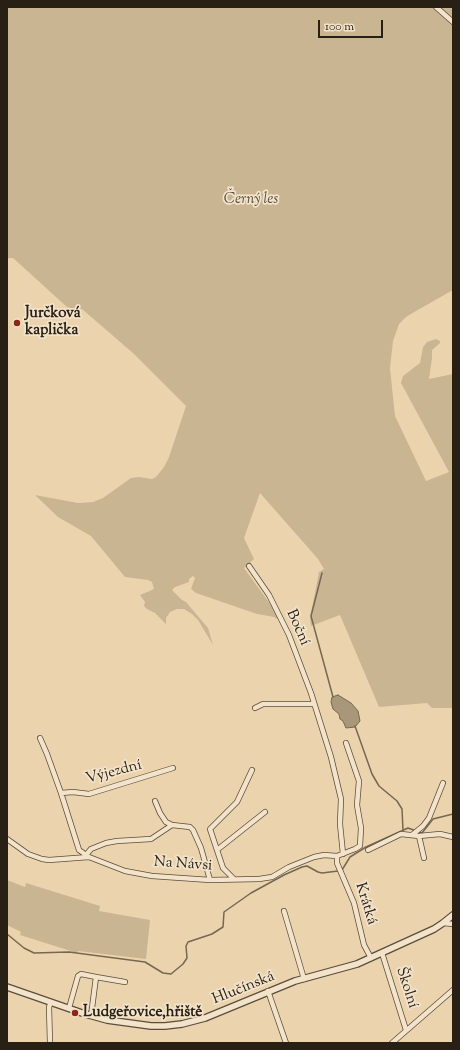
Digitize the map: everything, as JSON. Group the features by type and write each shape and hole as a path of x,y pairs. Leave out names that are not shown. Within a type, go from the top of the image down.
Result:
{"street":[{"path":"436,7 453,22"},
{"name":"Boční","path":"249,566 269,595 289,636 314,704 331,757 341,799 340,824 342,854"},
{"path":"262,698 263,704"},
{"path":"255,708 263,704 314,704"},
{"path":"40,738 61,793 79,850 87,856 91,849 117,840 151,839 172,825"},
{"name":"Na Návsi","path":"7,839 28,854 42,859 49,860 87,856 118,868 152,876 210,880 259,879 272,877 314,857 324,855 337,856 360,846 361,828 357,805 359,781 346,743"},
{"name":"Výjezdní","path":"61,793 73,792 89,794 173,768"},
{"path":"234,879 223,868 210,829 237,802 252,770"},
{"path":"368,850 402,834 415,832 423,826 429,818 443,782"},
{"path":"155,801 162,818 166,822 172,825 190,827 193,830 201,848 210,880"},
{"path":"216,850 265,812"},
{"path":"415,832 419,836 424,858"},
{"path":"419,836 440,834 453,837"},
{"name":"Krátká","path":"337,856 337,864 354,903 364,944 371,958"},
{"path":"284,911 304,979"},
{"name":"Hlučínská","path":"7,987 91,1016 137,1024 172,1026 205,1018 268,992 371,958 443,923 453,915"},
{"path":"443,923 453,924"},
{"name":"Školní","path":"382,953 406,1030"},
{"path":"69,1008 79,975 125,982"},
{"path":"91,1016 96,977"},
{"path":"392,1043 453,990"},
{"path":"268,992 286,1043"},
{"path":"50,1043 49,1008 51,1002"}],"green space":[{"name":"Černý les","path":"7,7 453,7 453,290 406,317 399,324 393,341 390,368 395,416 426,481 449,472 401,383 403,376 420,363 423,347 427,342 436,339 440,341 440,343 432,350 429,379 453,374 453,708 432,708 427,703 379,707 340,615 311,626 310,618 319,572 324,569 318,559 260,493 244,538 254,559 244,568 281,619 257,614 196,593 191,589 195,578 193,576 189,579 189,582 175,587 172,590 186,602 208,628 213,645 198,620 184,609 177,609 170,612 166,618 166,624 155,613 147,609 144,606 145,602 140,595 154,589 152,582 148,580 125,577 91,536 58,517 35,495 78,503 93,502 103,498 131,478 139,477 152,479 156,477 164,467 169,457 186,406 134,354 82,309 67,307 13,258 7,258"},
{"path":"7,880 25,887 26,883 100,906 99,911 150,920 146,959 78,951 77,953 20,935 21,932 7,925"}],"shaded area":[{"path":"338,695 351,703 358,711 360,721 355,727 346,728 343,721 340,719 339,714 333,709 331,702 332,697"}],"waterway":[{"path":"322,573 311,616 333,697"},
{"path":"355,726 372,774 379,786 397,801 402,809 403,830"},
{"path":"342,870 350,857 366,847 408,828 422,833 433,819 453,814"},
{"path":"7,934 24,948 34,953 69,952 145,962 163,973 171,974 183,964 187,958 186,946 188,942 212,934 223,927 224,912 251,893 302,867 307,866 322,873 338,871"}],"place":[{"name":"Jurčková kaplička","path":"17,323"},
{"name":"Ludgeřovice,hřiště","path":"75,1013"}]}
